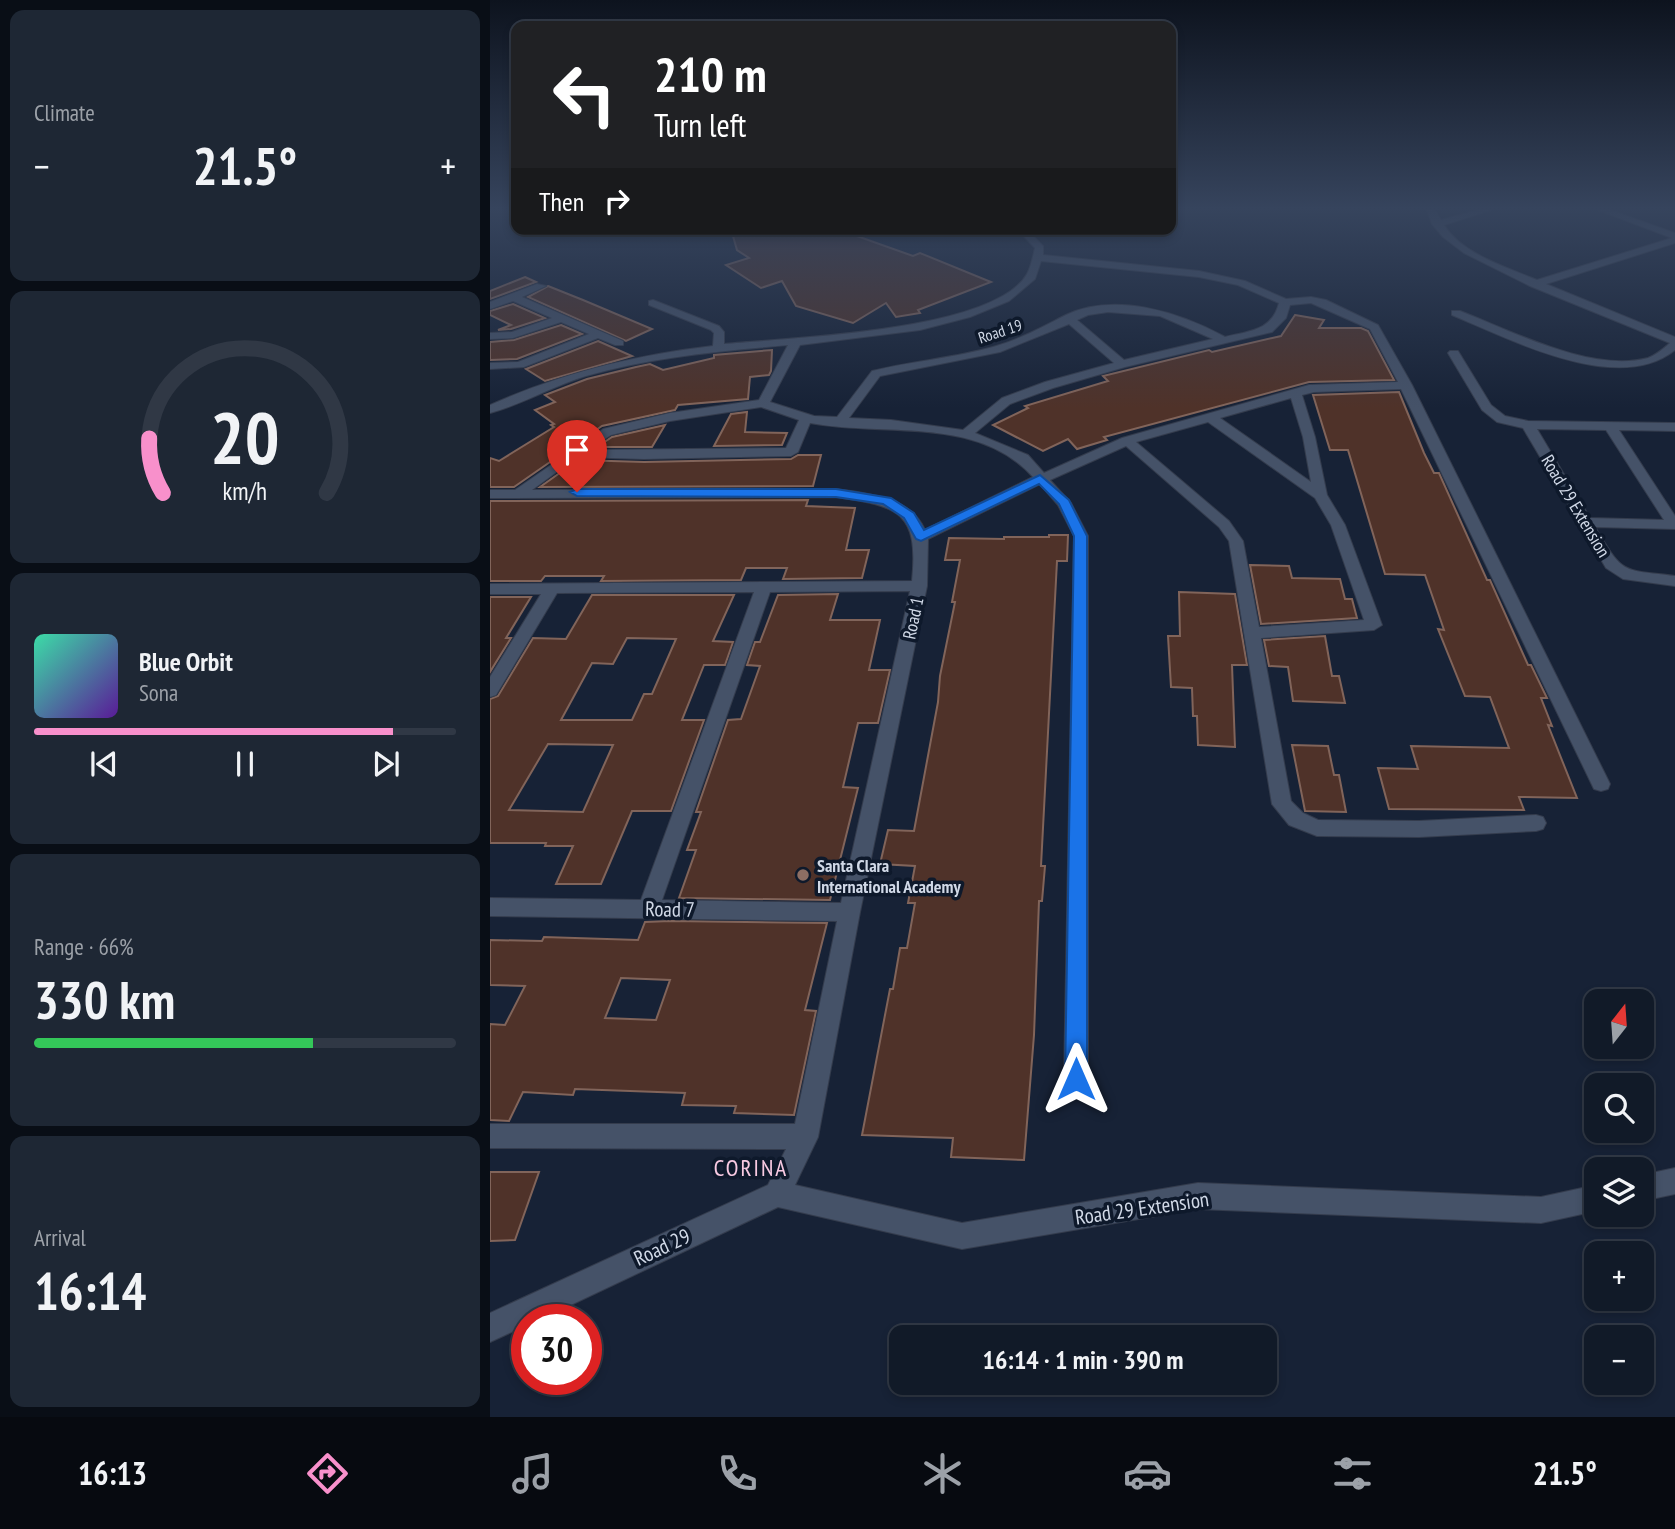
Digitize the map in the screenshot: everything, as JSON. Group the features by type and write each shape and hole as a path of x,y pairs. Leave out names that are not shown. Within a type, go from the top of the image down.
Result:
{"street":[{"path":"490,409 597,369 718,348 893,331 968,315 995,306 1016,293 1032,276"},
{"path":"1209,276 1241,283 1285,302 1322,302 1374,327 1406,385 1601,784"},
{"path":"1456,313 1559,352 1602,362 1644,363 1657,359 1675,343 1518,276"},
{"path":"1534,284 1558,276"},
{"path":"490,306 541,286"},
{"path":"513,297 619,343"},
{"path":"966,434 1006,401 1049,385 1122,364 1268,330 1281,318 1285,302"},
{"path":"653,303 715,328 719,332 718,348"},
{"name":"Road 19","path":"841,421 876,373 996,350 1037,335 1068,318 1086,312 1141,310 1175,318 1224,341"},
{"path":"490,336 513,335 562,318"},
{"path":"1068,318 1122,364"},
{"path":"490,366 520,365 598,334"},
{"path":"763,403 797,340"},
{"path":"1454,353 1486,408 1501,419 1528,425 1675,427"},
{"path":"490,494 836,493 886,501 910,516 921,537 1040,479 1127,441 1313,388 1406,385"},
{"path":"1252,633 1374,625 1338,525 1320,495 1309,437 1295,393"},
{"path":"519,493 607,432 670,417 763,403 806,418 891,424 966,434 1023,458 1064,503 1080,536 1076,1079"},
{"path":"1208,416 1320,495"},
{"path":"574,453 644,455 791,452 806,418"},
{"name":"Road 29 Extension","path":"1528,425 1611,565 1623,574 1675,581"},
{"path":"1610,426 1674,525"},
{"path":"1127,441 1224,524 1236,541 1282,804 1296,819 1317,828 1419,829 1536,823"},
{"path":"1586,522 1674,525"},
{"name":"Road 1","path":"805,1137 849,912 919,586 921,537"},
{"path":"648,909 764,586"},
{"path":"490,589 919,586"},
{"path":"490,691 552,589"},
{"name":"Road 7","path":"490,907 849,912"},
{"path":"490,1136 805,1137 777,1194"},
{"path":"1654,1185 1675,1181"},
{"name":"Road 29 Extension","path":"777,1194 962,1236 1198,1196 1541,1210 1584,1201"},
{"name":"Road 29","path":"490,1328 777,1194"}],"building":[{"path":"743,276 977,276 991,282 918,310 920,313 896,317 886,303 853,323 796,306 782,281 761,288"},
{"path":"525,277 536,282 490,299 490,291"},
{"path":"548,286 652,329 626,341 528,297"},
{"path":"513,304 545,318 511,329 498,330 511,325 490,315 490,311"},
{"path":"1295,315 1324,320 1319,328 1361,328 1368,331 1394,380 1309,382 1104,437 1107,440 1077,449 1068,439 1043,451 993,425 1028,408 1025,406 1108,381 1103,376 1209,350 1212,352 1281,336"},
{"path":"561,325 582,334 517,359 490,360 490,342 514,340"},
{"path":"598,341 632,356 545,381 526,369"},
{"path":"772,350 771,371 769,375 750,377 748,399 678,405 675,410 602,426 514,487 490,487 490,458 499,461 554,427 551,425 554,424 535,410 555,402 545,395 587,379 650,364 663,370 714,358 714,355"},
{"path":"1399,392 1424,453 1434,473 1439,473 1487,580 1490,580 1528,665 1531,665 1547,698 1541,698 1552,726 1548,725 1577,798 1519,797 1524,810 1389,809 1378,768 1418,769 1411,746 1509,748 1490,697 1465,696 1438,629 1444,630 1425,575 1385,574 1348,450 1330,450 1313,395"},
{"path":"747,412 745,432 787,433 782,445 714,446 731,414"},
{"path":"665,425 652,447 597,447 612,437"},
{"path":"798,455 821,455 813,486 540,487 578,460 644,462 791,459"},
{"path":"808,500 806,506 855,508 846,550 869,550 862,578 783,579 787,568 746,568 741,580 601,581 604,576 545,576 541,581 490,581 490,501"},
{"path":"1068,535 1067,561 1057,561 1041,866 1045,866 1042,901 1039,901 1034,1035 1024,1160 951,1157 953,1138 862,1135 890,989 893,989 900,948 907,948 915,903 908,903 915,866 880,864 888,830 914,831 955,602 952,602 960,560 945,560 949,538 1004,539"},
{"path":"1250,565 1289,566 1292,578 1340,579 1345,599 1352,599 1357,618 1261,624"},
{"path":"1179,592 1235,594 1247,665 1232,665 1235,747 1198,745 1192,688 1171,687 1168,636 1180,636"},
{"path":"838,594 830,620 880,620 869,670 890,670 878,723 858,723 843,787 858,788 830,900 679,898 696,850 687,850 701,812 696,812 728,720 741,719 760,666 747,665 755,642 760,642 778,595"},
{"path":"592,595 734,595 713,641 733,642 725,665 704,665 682,720 704,720 671,811 632,811 601,884 556,884 573,846 490,843 490,699 498,696 533,638 566,639","holes":["627,638 676,639 652,694 644,694 632,720 561,720 592,663 613,664","548,744 613,745 583,812 509,810"]},
{"path":"490,597 531,597 506,638 511,638 490,672"},
{"path":"1325,636 1332,676 1339,676 1345,703 1293,701 1288,667 1269,666 1264,640"},
{"path":"1292,745 1328,746 1334,775 1339,775 1346,812 1305,811"},
{"path":"645,922 827,923 805,1010 816,1011 794,1115 734,1113 736,1106 682,1105 685,1093 575,1089 573,1095 523,1092 509,1121 490,1120 490,1024 505,1025 525,986 490,985 490,940 542,941 544,937 638,940","holes":["621,978 670,980 656,1020 605,1018"]},
{"path":"490,1172 539,1172 515,1240 490,1241"}],"place":[{"name":"Santa Clara International Academy","path":"803,875"}],"district":[{"name":"CORINA","path":"751,1167"}],"route":[{"path":"577,492 836,493 886,501 910,516 921,537 1040,479 1064,503 1080,536 1076,1079"}]}
